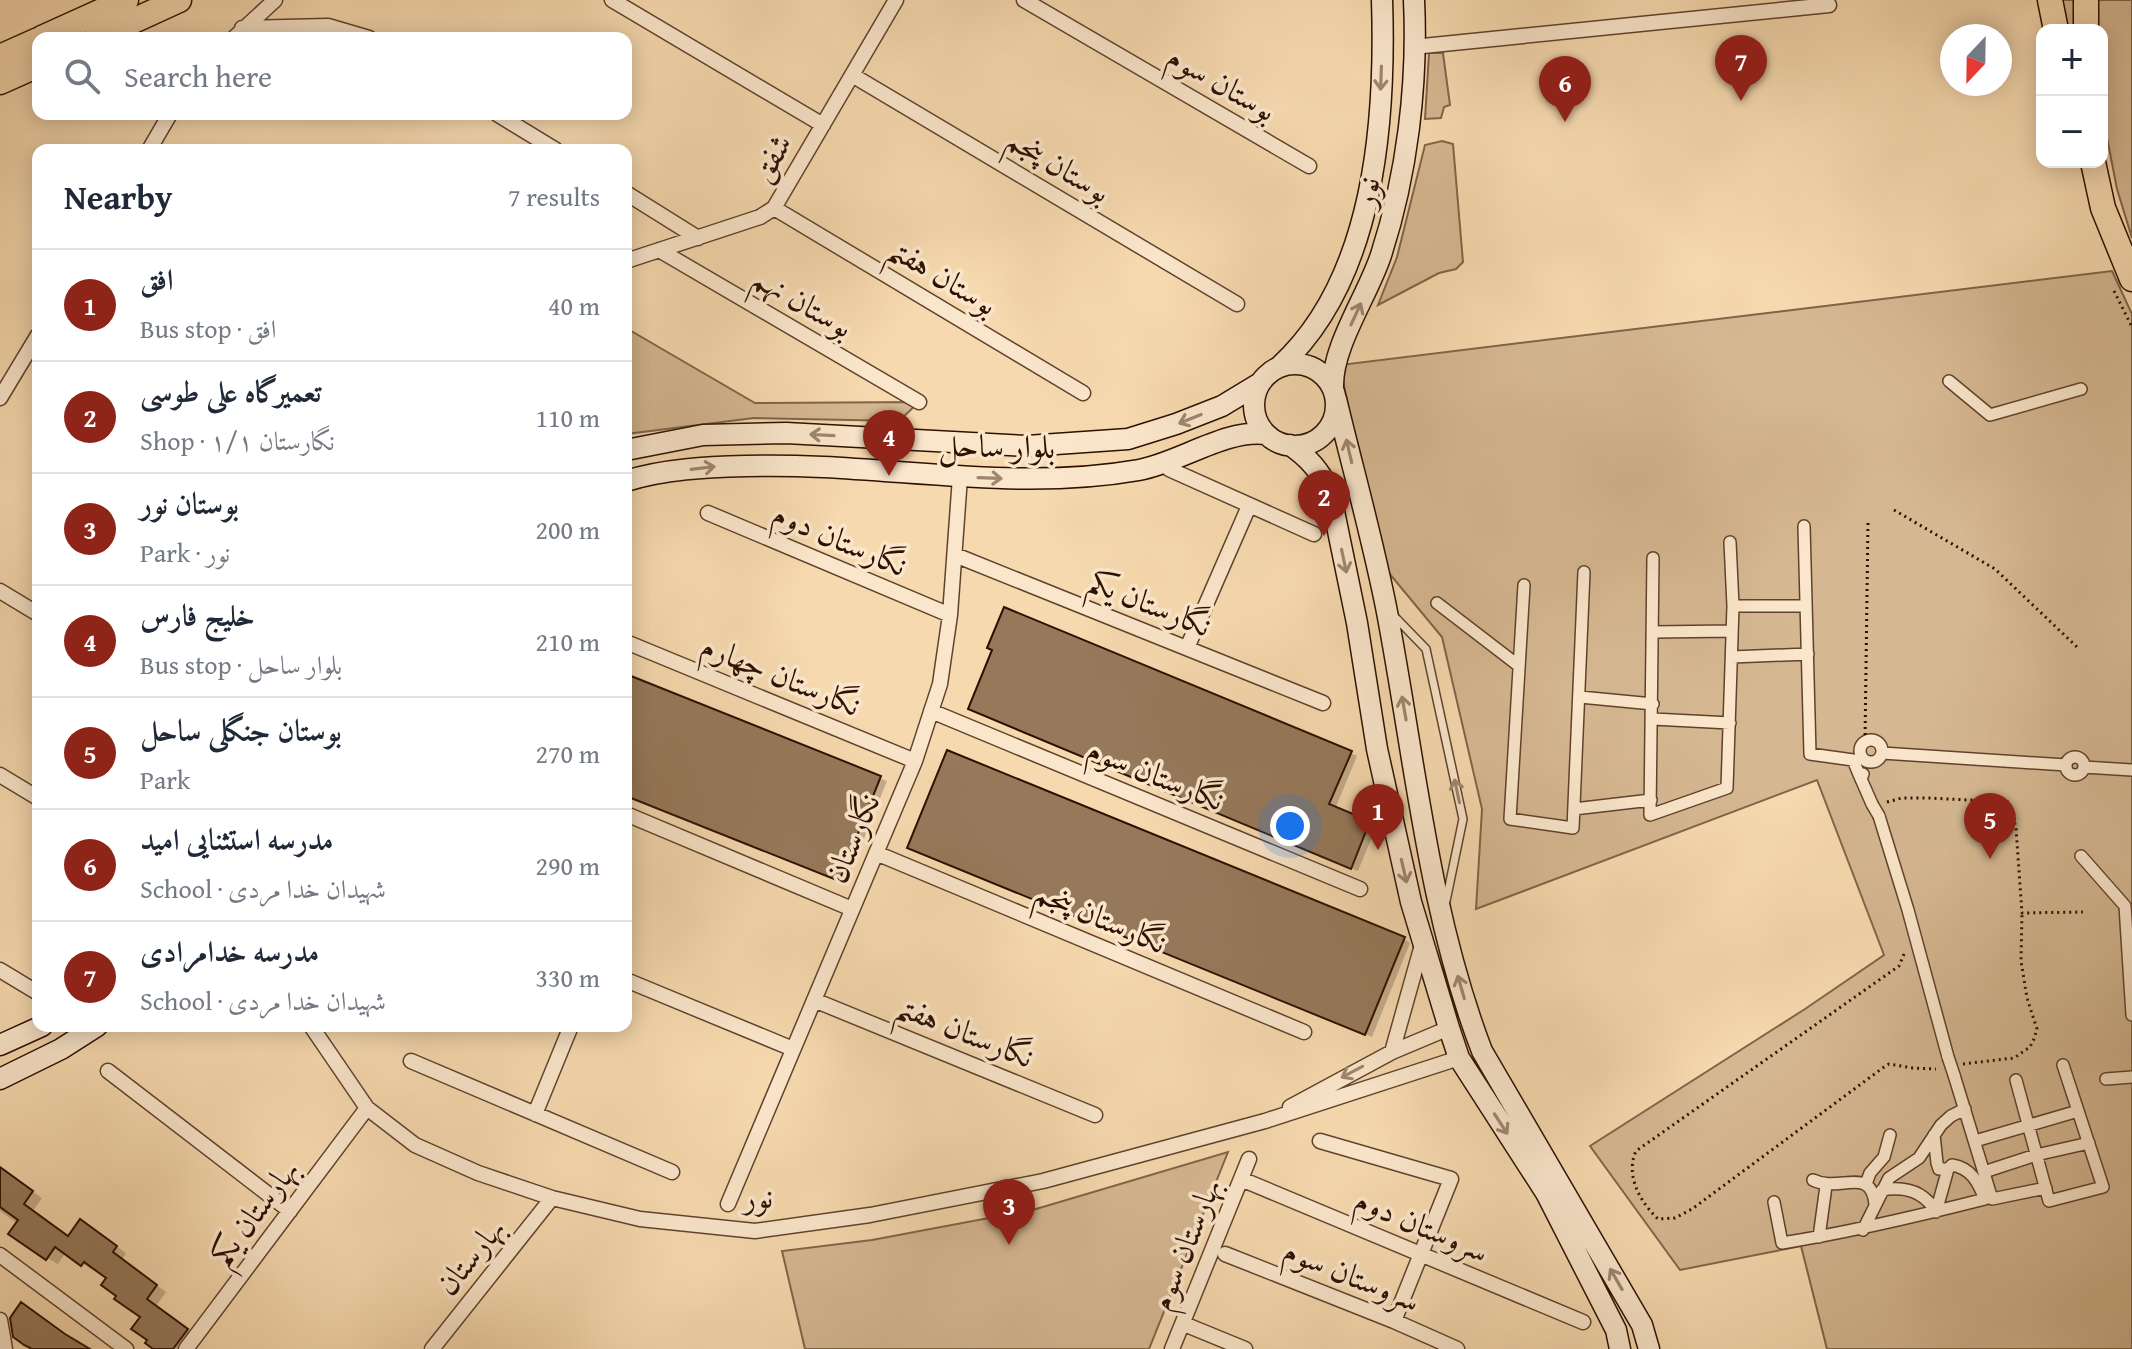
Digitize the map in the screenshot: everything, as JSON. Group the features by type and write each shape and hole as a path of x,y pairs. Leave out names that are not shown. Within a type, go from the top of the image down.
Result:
{"highway":[{"path":"55,32 126,0"},
{"path":"109,32 179,0"},
{"path":"2050,0 2055,24"},
{"path":"2086,0 2086,24"},
{"path":"0,57 32,43"},
{"path":"0,82 32,68"},
{"path":"2094,168 2112,233 2120,279"}],"main road":[{"name":"نور","path":"1280,366 1298,350 1334,295 1360,228 1371,183 1380,121 1382,0"},
{"name":"نور","path":"1334,393 1335,360 1380,259 1392,217 1409,124 1414,0"},
{"path":"1334,393 1336,411 1326,433 1303,445 1290,445 1266,434 1254,410 1255,396 1268,373 1293,363 1305,365 1326,377 1334,393 1386,608 1442,923 1470,1020 1482,1051 1642,1325 1649,1349"},
{"name":"بلوار ساحل","path":"632,449 703,435 758,434 1027,446 1128,439 1210,411 1260,383"},
{"name":"بلوار ساحل","path":"632,477 709,467 782,465 960,477 1075,478 1142,469 1187,456 1232,437 1250,432 1266,434"},
{"path":"1290,445 1307,457 1320,472 1330,492 1357,623 1377,749 1422,945 1459,1058 1546,1193 1616,1330 1620,1349"},
{"path":"1449,1028 1470,1020"},
{"path":"0,1045 32,1031"},
{"path":"0,1079 61,1049 88,1032"},
{"path":"1459,1058 1482,1051"}],"street":[{"path":"239,32 275,0"},
{"path":"612,0 823,125"},
{"name":"شفق","path":"632,259 760,217 774,208 896,0"},
{"name":"بوستان سوم","path":"1024,0 1309,166"},
{"path":"1413,47 1829,5"},
{"path":"251,32 328,26 348,32"},
{"name":"بوستان پنجم","path":"852,75 1237,304"},
{"path":"152,144 166,120"},
{"path":"507,120 546,144"},
{"path":"632,197 698,238"},
{"name":"بوستان هفتم","path":"774,208 1083,393"},
{"name":"بوستان نهم","path":"659,250 919,402"},
{"path":"0,398 32,345"},
{"path":"1949,381 1990,415 2081,389"},
{"path":"1169,469 1314,534"},
{"name":"نگارستان","path":"728,1204 915,761 940,684 950,615 960,477"},
{"path":"1187,648 1249,506"},
{"name":"نگارستان دوم","path":"708,513 950,615"},
{"path":"1804,526 1810,754 1853,760 1877,803 1948,1057 1992,1199 2046,1188"},
{"path":"1653,558 1650,815 1727,788 1733,606 1730,542"},
{"name":"نگارستان یکم","path":"955,555 1323,703"},
{"path":"1524,585 1510,819 1573,828 1584,572"},
{"path":"0,591 32,610"},
{"path":"1437,603 1519,666"},
{"path":"1733,606 1806,606"},
{"path":"1653,632 1732,631"},
{"name":"نگارستان چهارم","path":"632,644 915,761"},
{"path":"1732,657 1808,654"},
{"path":"1580,697 1653,704"},
{"name":"نگارستان سوم","path":"931,711 1360,889"},
{"path":"1653,719 1730,723"},
{"path":"1865,741 1875,741 1881,746 1882,753 1877,761 1867,762 1859,754 1860,747 1865,741"},
{"path":"1882,753 2066,765 2068,772 2075,775 2081,773 2084,767 2132,770"},
{"path":"1861,779 1867,762"},
{"path":"0,775 32,794"},
{"path":"1574,809 1651,800"},
{"path":"632,817 852,909"},
{"name":"نگارستان پنجم","path":"876,853 1304,1032"},
{"path":"2081,856 2129,906 2132,1015"},
{"path":"1392,1052 1422,945"},
{"path":"0,970 32,989"},
{"path":"632,982 793,1049"},
{"name":"نگارستان هفتم","path":"814,1000 1095,1115"},
{"path":"1265,1121 1392,1052 1449,1028"},
{"name":"نور","path":"315,1032 367,1108 415,1145 478,1173 552,1198 640,1219 755,1231 870,1215 1043,1181 1265,1121"},
{"path":"535,1114 569,1032"},
{"path":"1265,1121 1459,1058"},
{"path":"411,1061 672,1172"},
{"path":"2016,1080 2049,1201 2103,1187 2063,1065"},
{"path":"108,1071 290,1211"},
{"path":"2106,1079 2132,1077"},
{"name":"بهارستان یکم","path":"186,1349 367,1108"},
{"path":"1863,1230 1889,1178 1919,1158 1951,1116 1965,1109"},
{"path":"1975,1141 2078,1111"},
{"path":"1866,1184 1870,1173 1884,1157 1890,1135"},
{"path":"1934,1135 1939,1169 1948,1169"},
{"path":"1320,1141 1451,1179 1394,1321"},
{"path":"1984,1172 2036,1155 2089,1143"},
{"name":"بهارستان سوم","path":"1172,1349 1249,1159"},
{"path":"1774,1202 1782,1243 1863,1230 1936,1212 1985,1199 1975,1178 1965,1167 1952,1165 1948,1169 1936,1212"},
{"name":"سروستان دوم","path":"1241,1179 1583,1322"},
{"path":"1813,1180 1826,1186 1848,1182 1866,1184 1873,1190 1875,1205"},
{"path":"1819,1237 1826,1186"},
{"path":"1882,1190 1893,1188 1919,1194 1929,1201 1936,1212"},
{"name":"بهارستان","path":"432,1349 552,1198"},
{"name":"سروستان سوم","path":"1225,1254 1457,1349"},
{"path":"0,1255 126,1349"},
{"path":"0,1320 5,1349"},
{"path":"1184,1324 1245,1349"}],"lane":[{"path":"1386,608 1426,649 1463,819 1442,923"}],"path":[{"path":"2120,279 2132,327"},
{"path":"1894,510 1995,569 2077,647"},
{"path":"1865,741 1868,521"},
{"path":"1877,803 1915,798 2009,802 2016,828 2022,913 2021,961 2027,998 2037,1029 2030,1047 2014,1058 1973,1062"},
{"path":"2022,913 2083,912"},
{"path":"1905,942 1899,966 1636,1151 1631,1162 1638,1193 1645,1207 1658,1219 1675,1218 1692,1209 1889,1064 1938,1068"}],"shaded area":[{"path":"2057,0 2076,0 2075,24 2062,24"},
{"path":"2097,0 2132,0 2132,238 2117,189 2108,143 2108,24 2097,24"},
{"path":"1429,53 1443,53 1450,105 1444,107 1441,118 1425,119"},
{"path":"1442,141 1453,144 1463,262 1456,269 1439,273 1378,305 1397,257 1425,145"},
{"path":"2112,271 2132,314 2132,1349 1827,1349 1801,1246 1680,1270 1590,1146 1884,955 1817,780 1476,909 1482,809 1442,637 1379,561 1340,365"},
{"path":"632,331 755,403 919,402 899,421 754,418 632,433"},
{"path":"1228,1152 1149,1349 805,1349 782,1251 872,1240 1036,1209"}],"building":[{"path":"1004,607 1352,751 1329,804 1370,821 1351,869 968,709 992,650 987,648"},
{"path":"632,676 881,776 839,881 632,798"},
{"path":"947,750 1405,937 1365,1035 907,848"},
{"path":"0,1167 33,1191 24,1204 68,1236 80,1219 117,1246 113,1252 157,1285 147,1299 188,1329 173,1349 153,1349 145,1343 147,1340 131,1329 140,1317 114,1299 116,1296 101,1285 106,1278 84,1262 81,1266 55,1247 46,1260 8,1234 18,1220 0,1207"},
{"path":"21,1302 90,1349 32,1349 24,1345 13,1337 10,1318"}],"place":[{"name":"مدرسه خدامرادی","path":"1741,101"},
{"name":"مدرسه استثنایی امید","path":"1565,122"},
{"name":"خلیج فارس","path":"889,476"},
{"name":"تعمیرگاه علی طوسی","path":"1324,536"},
{"name":"افق","path":"1378,850"},
{"name":"بوستان جنگلی ساحل","path":"1990,859"},
{"name":"بوستان نور","path":"1009,1245"}]}
